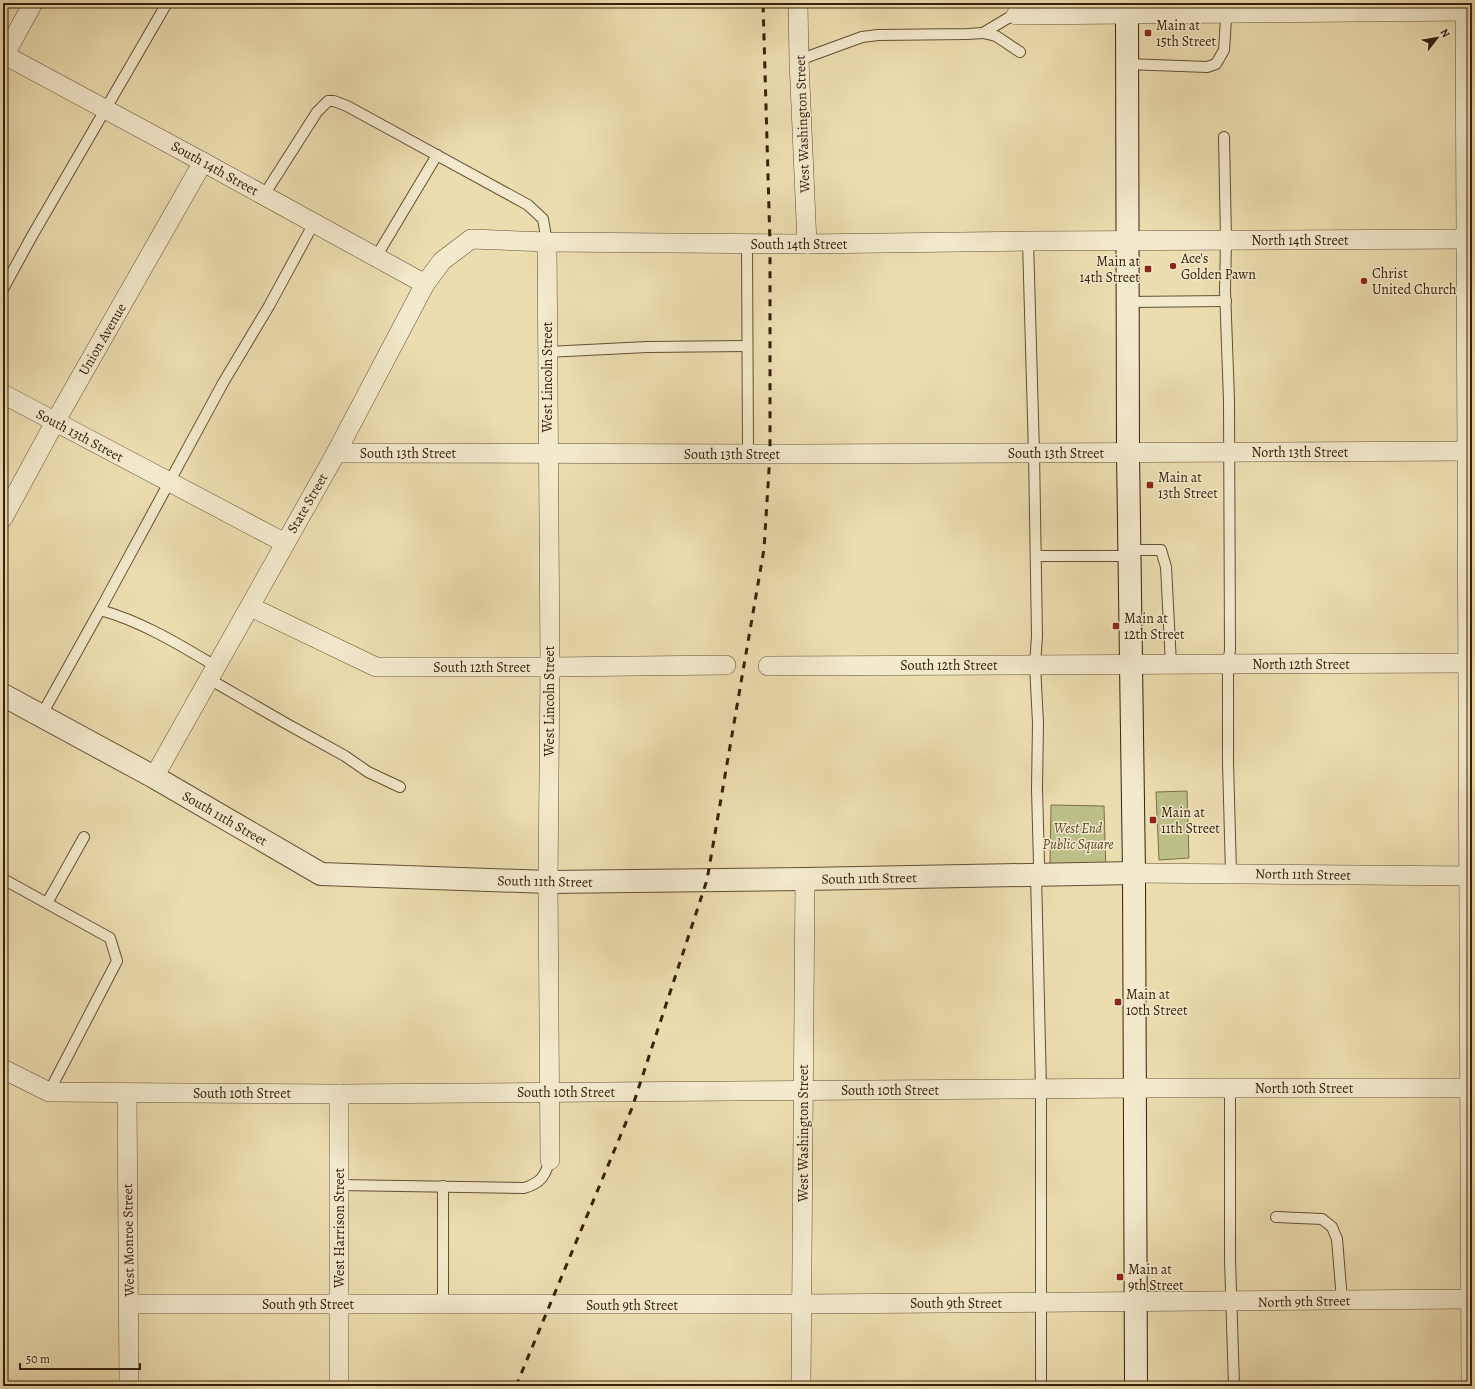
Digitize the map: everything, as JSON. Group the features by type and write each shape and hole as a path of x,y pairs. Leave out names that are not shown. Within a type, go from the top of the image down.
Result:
{"main road":[{"path":"1127,8 1128,453 1134,873 1136,1386"},
{"name":"South 11th Street","path":"3,695 154,777 321,874 548,882 1134,873"}],"street":[{"path":"4,56 33,3"},
{"name":"West Washington Street","path":"798,3 807,244"},
{"path":"1016,15 1127,8 1468,8 1471,1386"},
{"name":"South 14th Street","path":"4,56 105,109 426,284"},
{"name":"Union Avenue","path":"3,518 55,422 203,162"},
{"name":"South 14th Street","path":"471,239 547,242 746,244 1128,240"},
{"name":"State Street","path":"154,777 251,607 336,453 426,284 442,261 471,239"},
{"name":"North 14th Street","path":"1128,240 1469,239"},
{"name":"West Lincoln Street","path":"547,242 550,668 548,882 550,1160"},
{"name":"South 13th Street","path":"3,394 285,543"},
{"name":"North 13th Street","path":"1128,453 1469,451"},
{"name":"South 13th Street","path":"336,453 1128,453"},
{"name":"South 12th Street","path":"251,607 376,667 550,668 726,665"},
{"name":"North 12th Street","path":"1131,664 1470,663"},
{"name":"South 12th Street","path":"768,666 1131,664"},
{"name":"North 11th Street","path":"1134,873 1471,876"},
{"name":"West Washington Street","path":"801,1386 805,879"},
{"name":"South 10th Street","path":"3,1068 48,1092 340,1094 1135,1088"},
{"name":"North 10th Street","path":"1135,1088 1471,1088"},
{"name":"West Monroe Street","path":"127,1093 130,1386"},
{"name":"West Harrison Street","path":"339,1386 340,1094"},
{"name":"North 9th Street","path":"1136,1302 1471,1299"},
{"name":"South 9th Street","path":"129,1304 802,1304 1136,1302"}],"lane":[{"path":"3,289 32,236 167,3"},
{"path":"1127,64 1207,67 1216,64 1224,50 1226,8"},
{"path":"983,33 1016,15"},
{"path":"799,60 862,36 878,35 983,33 996,36 1020,52"},
{"path":"264,195 317,112 328,101 334,101 347,106 528,205 543,219 547,242"},
{"path":"1224,137 1229,400 1228,452 1230,642 1228,664 1228,762 1231,874"},
{"path":"376,257 437,155"},
{"path":"41,716 170,483 223,383 314,223"},
{"path":"1028,241 1037,636 1035,665 1038,723 1037,789 1039,864 1036,874 1041,1089 1042,1386"},
{"path":"746,244 748,454"},
{"path":"1128,302 1226,301"},
{"path":"547,352 647,347 747,346"},
{"path":"1036,556 1129,553 1161,550 1166,567 1171,664"},
{"path":"100,610 116,614 174,641 213,673 287,724 345,756 368,772 400,787"},
{"path":"47,903 84,836"},
{"path":"3,879 110,938 117,961 48,1092"},
{"path":"1230,1088 1230,1260 1234,1386"},
{"path":"339,1185 524,1188 533,1185 545,1175 550,1160"},
{"path":"443,1186 443,1304"},
{"path":"1276,1217 1322,1219 1332,1228 1337,1239 1342,1300"}],"green space":[{"path":"1187,791 1189,858 1159,860 1156,792"},
{"name":"West End Public Square","path":"1051,805 1104,806 1106,872 1050,866"}],"railway":[{"path":"516,1386 632,1108 707,880 764,549 770,454 770,244 763,3"}],"place":[{"name":"Main at 15th Street","path":"1148,33"},
{"name":"Ace's Golden Pawn","path":"1173,266"},
{"name":"Main at 14th Street","path":"1148,269"},
{"name":"Christ United Church","path":"1364,281"},
{"name":"Main at 13th Street","path":"1150,485"},
{"name":"Main at 12th Street","path":"1116,626"},
{"name":"Main at 11th Street","path":"1153,820"},
{"name":"Main at 10th Street","path":"1118,1002"},
{"name":"Main at 9th Street","path":"1120,1277"}]}
